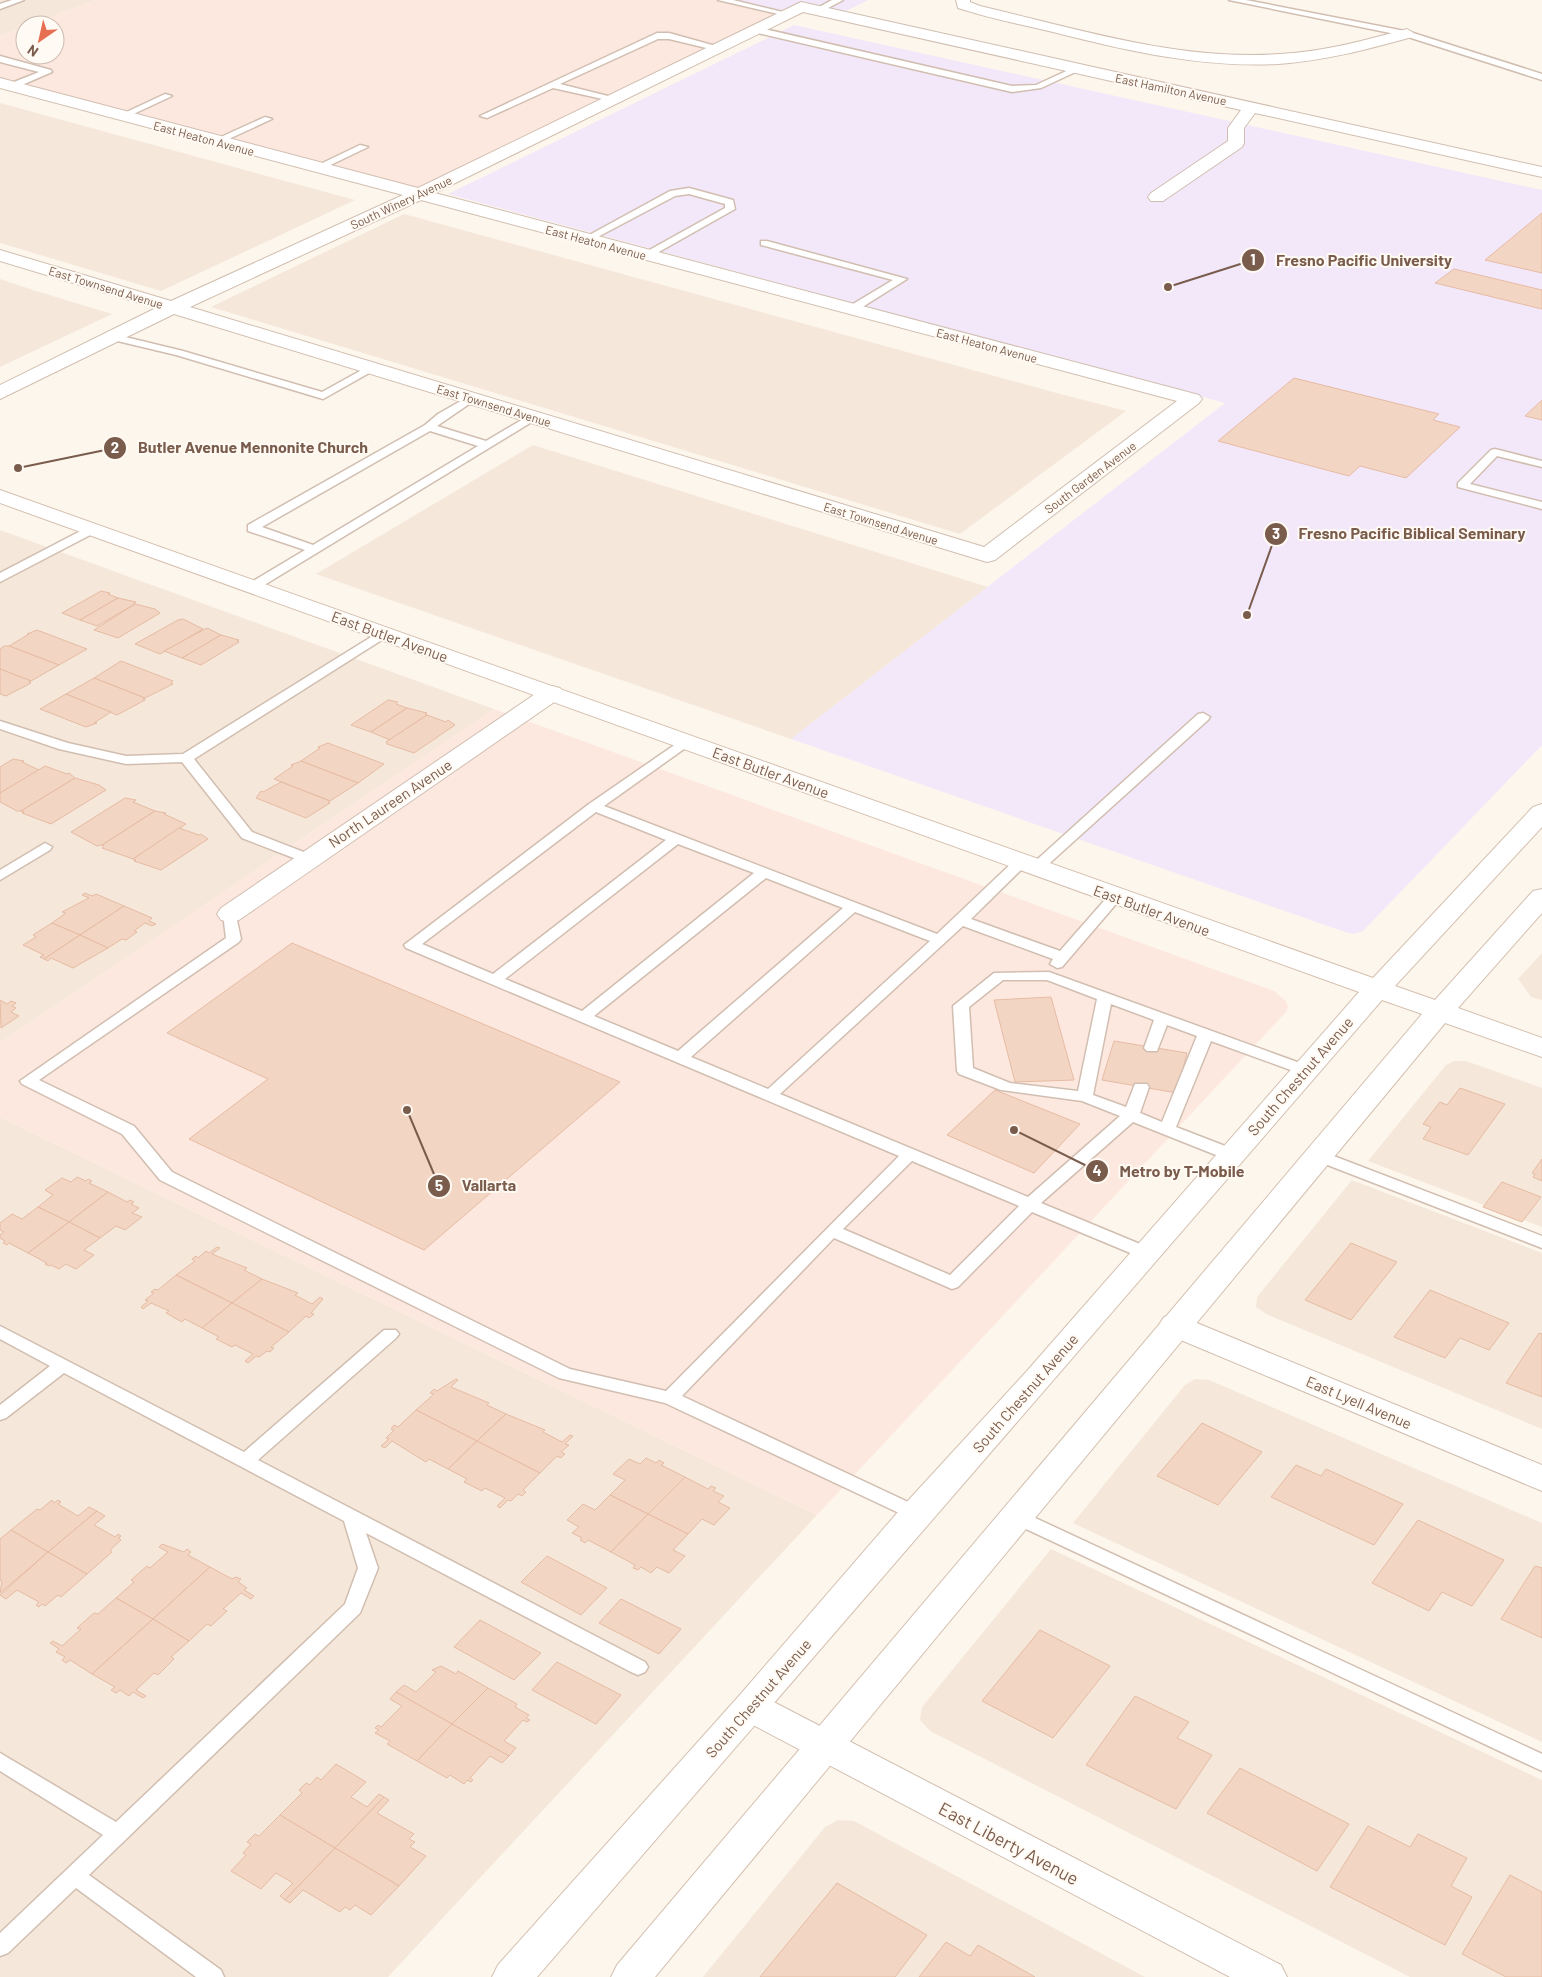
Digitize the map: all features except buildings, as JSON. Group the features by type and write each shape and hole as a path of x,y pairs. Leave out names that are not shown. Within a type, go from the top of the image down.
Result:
{"street":[{"path":"963,0 963,5 976,10 1098,39 1180,53 1236,59 1263,60 1319,54 1360,47 1407,34"},
{"name":"South Winery Avenue","path":"0,392 174,308 418,195 756,30 801,11"},
{"name":"East Hamilton Avenue","path":"801,11 1078,69 1542,172"},
{"name":"East Heaton Avenue","path":"6,85 1192,399"},
{"path":"1157,197 1236,143 1236,128 1251,107"},
{"name":"East Townsend Avenue","path":"0,255 987,555"},
{"name":"South Garden Avenue","path":"987,555 1192,399"},
{"name":"East Butler Avenue","path":"0,496 686,741 1115,897 1542,1048"},
{"name":"North Laureen Avenue","path":"230,914 552,694"},
{"name":"South Chestnut Avenue","path":"512,1977 751,1707 916,1514 1305,1070 1542,812"},
{"path":"631,1977 1318,1155 1439,1012 1542,897"},
{"name":"East Lyell Avenue","path":"1175,1325 1542,1479"},
{"name":"East Liberty Avenue","path":"751,1707 1267,1977"}],"lane":[{"path":"0,7 20,0"},
{"path":"722,0 801,11 839,0"},
{"path":"1233,0 1359,23 1407,34 1542,77"},
{"path":"756,30 1012,89 1026,90 1037,88 1078,69"},
{"path":"484,116 657,36 669,36 719,48"},
{"path":"0,59 48,72 6,85"},
{"path":"552,85 613,100"},
{"path":"122,116 168,96"},
{"path":"217,141 268,119"},
{"path":"317,168 363,147"},
{"path":"588,239 672,193 689,191 730,202 730,209 648,255"},
{"path":"764,243 902,280 852,309"},
{"path":"113,337 179,353 323,396 373,368"},
{"path":"314,550 252,528 429,427 442,416 471,398"},
{"path":"252,586 534,417"},
{"path":"429,427 487,445"},
{"path":"1542,464 1495,452 1462,485 1542,506"},
{"path":"0,578 92,530"},
{"path":"0,725 64,746 126,760 186,758 384,634"},
{"path":"770,1095 938,939 1204,717"},
{"path":"686,741 594,807 411,945 1146,1253"},
{"path":"186,758 247,835 308,859"},
{"path":"594,807 938,939"},
{"path":"495,980 677,838"},
{"path":"0,876 45,847"},
{"path":"584,1017 764,872"},
{"path":"1049,976 1062,957 1115,897"},
{"path":"680,1058 854,906"},
{"path":"230,914 234,939 28,1082 128,1130 166,1176 565,1374 670,1398 916,1514"},
{"path":"961,920 1062,957"},
{"path":"1232,1155 1085,1097 1007,1087 965,1071 961,1006 998,976 1049,976 1305,1070"},
{"path":"1085,1097 1105,996"},
{"path":"1152,1048 1162,1017"},
{"path":"1167,1129 1206,1033"},
{"path":"832,1231 952,1283 1030,1204 1131,1115 1141,1087"},
{"path":"670,1398 832,1231 910,1154"},
{"path":"1318,1155 1542,1242"},
{"path":"0,1332 638,1667"},
{"path":"245,1460 390,1334"},
{"path":"0,1414 62,1365"},
{"path":"1016,1516 1542,1763"},
{"path":"0,1947 117,1832 353,1608 368,1568 352,1517"},
{"path":"0,1761 117,1832"},
{"path":"74,1875 213,1977"}],"shaded area":[{"path":"0,0 96,0 56,15 15,15 15,30 0,36"},
{"path":"96,0 733,0 788,12 408,193 0,83 0,36 15,30 15,65 65,65 65,15 56,15"},
{"path":"734,0 868,0 842,13 803,5 788,12"},
{"path":"794,25 1542,190 1542,745 1363,931 1354,934 1345,932 791,739 1225,403 448,194"},
{"path":"0,103 355,200 161,291 0,243"},
{"path":"404,214 1126,411 960,534 211,307"},
{"path":"0,279 33,290 112,314 0,367"},
{"path":"533,445 988,587 791,739 316,574"},
{"path":"0,530 494,709 0,1043"},
{"path":"494,709 1274,991 1286,1001 1288,1007 1286,1012 817,1515 0,1117 0,1043"},
{"path":"1542,953 1542,1000 1531,997 1518,979"},
{"path":"1454,1061 1466,1061 1542,1088 1542,1227 1368,1161 1446,1065"},
{"path":"0,1117 817,1515 388,1977 0,1977"},
{"path":"1352,1180 1542,1253 1542,1429 1266,1314 1256,1307 1257,1297"},
{"path":"1195,1379 1209,1380 1542,1523 1542,1742 1073,1523 1185,1385"},
{"path":"1051,1549 1542,1780 1542,1977 1410,1977 930,1731 920,1720 922,1707"},
{"path":"838,1820 854,1821 1145,1977 703,1977 825,1827"}],"place":[{"name":"Fresno Pacific University","path":"1168,287"},
{"name":"Butler Avenue Mennonite Church","path":"18,468"},
{"name":"Fresno Pacific Biblical Seminary","path":"1247,615"},
{"name":"Vallarta","path":"407,1110"},
{"name":"Metro by T-Mobile","path":"1014,1130"}]}
